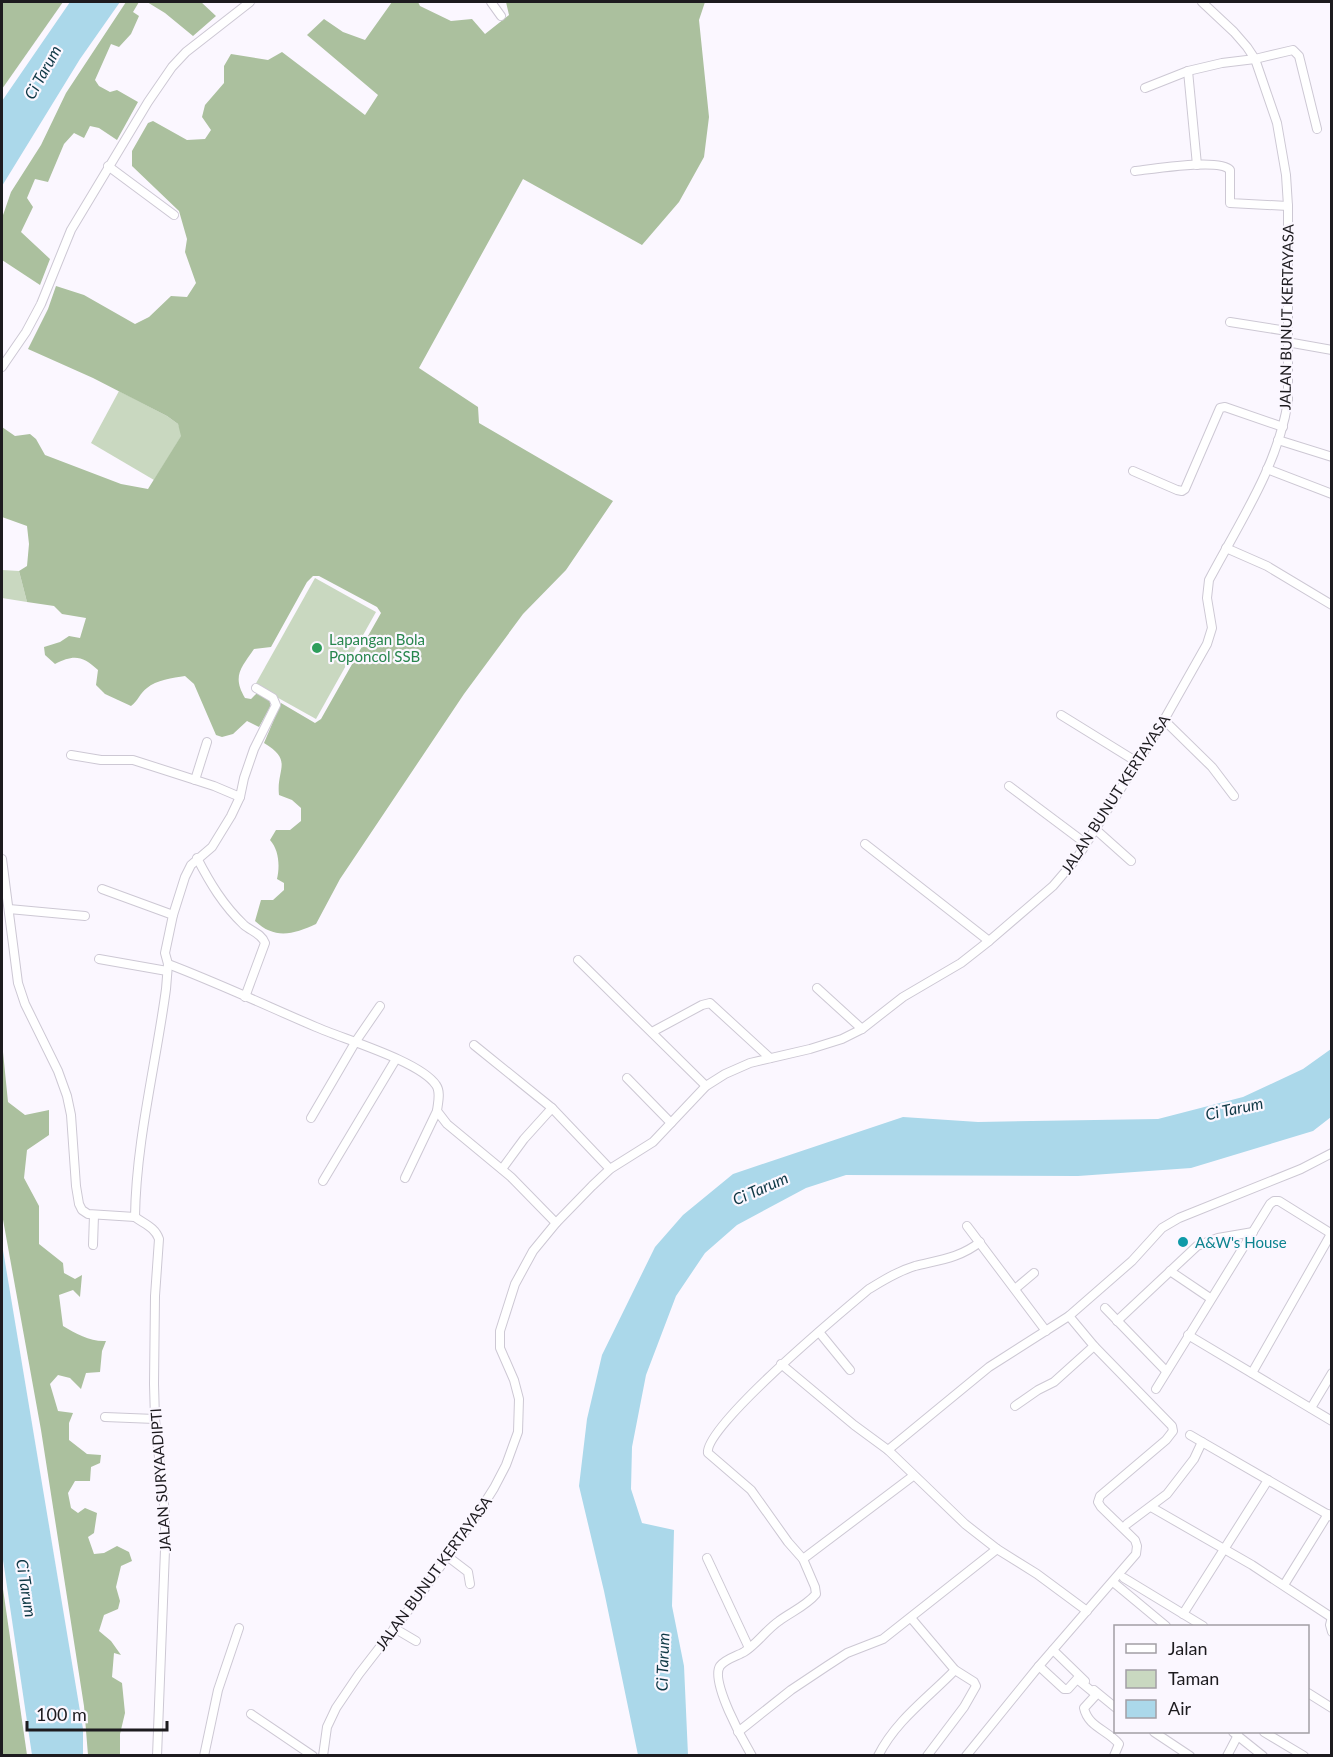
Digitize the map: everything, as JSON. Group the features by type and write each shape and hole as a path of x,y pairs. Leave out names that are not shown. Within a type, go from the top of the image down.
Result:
{"street":[{"path":"2,367 26,332 48,289 70,230 172,67 191,47 249,2"},
{"path":"491,2 501,16"},
{"name":"JALAN BUNUT KERTAYASA","path":"324,1755 330,1719 359,1674 421,1594 494,1488 513,1448 518,1432 519,1399 514,1380 500,1348 500,1331 504,1312 526,1261 556,1223 610,1169 653,1142 706,1086 725,1074 770,1058 842,1039 862,1029 903,997 961,963 1053,886 1077,858 1164,720 1209,637 1212,628 1207,591 1209,580 1267,469 1283,428 1287,401 1288,206 1286,176 1277,123 1255,59 1248,47 1202,2"},
{"path":"1145,88 1188,71 1222,63 1255,59 1288,50 1296,51 1317,129"},
{"path":"1188,71 1197,165"},
{"path":"1135,171 1197,165 1227,166 1230,170 1229,200 1233,204 1288,206"},
{"path":"108,166 174,215"},
{"path":"1230,322 1287,331"},
{"path":"1287,342 1332,350"},
{"path":"1133,471 1177,490 1185,489 1220,408 1225,407 1283,428"},
{"path":"1278,440 1332,457"},
{"path":"1267,469 1332,494"},
{"path":"1226,548 1267,566 1332,605"},
{"path":"2,859 16,972 22,995 67,1096 73,1127 75,1186 79,1204 88,1214 135,1217 138,1174 162,1020 168,967 165,953 173,915 190,865 212,847 240,797 254,749 276,705 273,698 256,688"},
{"path":"1061,715 1137,762"},
{"path":"1164,720 1212,767 1234,796"},
{"path":"195,780 207,742"},
{"path":"71,755 101,760 134,760 240,797"},
{"path":"1009,786 1085,843"},
{"path":"1094,828 1131,861"},
{"path":"865,844 989,941"},
{"path":"196,858 226,907 264,939 265,943 245,997"},
{"path":"102,889 173,915"},
{"path":"9,909 85,916"},
{"path":"99,959 168,967 210,980 319,1029 356,1041 396,1059 430,1079 436,1085 439,1093 437,1111 405,1178"},
{"path":"578,960 706,1086"},
{"path":"817,988 862,1029"},
{"path":"652,1032 702,1005 711,1003 770,1058"},
{"path":"311,1118 356,1041 380,1006"},
{"path":"474,1045 552,1108 610,1169"},
{"path":"323,1181 396,1059"},
{"path":"627,1078 671,1123"},
{"path":"502,1169 524,1139 552,1108"},
{"path":"437,1111 447,1124 502,1169 556,1223"},
{"path":"888,1450 989,1367 1070,1316 1132,1261 1162,1228 1179,1218 1301,1169 1332,1153"},
{"path":"1156,1389 1270,1204 1279,1201 1331,1234 1252,1373"},
{"path":"93,1245 94,1215"},
{"name":"JALAN SURYAADIPTI","path":"135,1217 151,1227 159,1239 154,1339 155,1419 165,1514 165,1550 157,1755"},
{"path":"967,1226 1046,1331"},
{"path":"1117,1321 1197,1246 1218,1238 1253,1232"},
{"path":"752,1755 738,1732 718,1679 718,1671 723,1662 749,1648 773,1625 808,1602 816,1594 816,1587 803,1558 788,1542 752,1490 707,1451 726,1423 781,1364 869,1289 913,1266 956,1257 969,1251 980,1242"},
{"path":"1170,1271 1210,1298"},
{"path":"1015,1289 1034,1273"},
{"path":"1105,1308 1166,1371"},
{"path":"966,1755 1136,1554 1135,1540 1098,1502 1100,1496 1166,1440 1173,1431 1172,1426 1094,1346 1070,1316"},
{"path":"819,1332 850,1370"},
{"path":"1188,1335 1332,1420"},
{"path":"1015,1406 1054,1382 1094,1346"},
{"path":"781,1364 854,1425 888,1450 965,1524 996,1549 1037,1574 1087,1611"},
{"path":"1311,1408 1332,1373"},
{"path":"105,1417 155,1419"},
{"path":"1190,1435 1330,1516 1284,1586"},
{"path":"1127,1524 1167,1494 1183,1475 1202,1442"},
{"path":"803,1558 913,1476"},
{"path":"1183,1614 1268,1480"},
{"path":"1151,1507 1284,1586 1331,1617 1332,1632"},
{"path":"738,1732 791,1690 847,1653 883,1639 996,1549"},
{"path":"447,1556 468,1572 470,1584"},
{"path":"707,1558 749,1648"},
{"path":"1124,1578 1201,1625"},
{"path":"1113,1582 1165,1625"},
{"path":"911,1618 956,1670 974,1682 976,1689 927,1755"},
{"path":"204,1755 218,1690 239,1628"},
{"path":"394,1628 416,1641"},
{"path":"1053,1650 1114,1706"},
{"path":"1039,1666 1064,1689 1068,1689 1077,1679 1094,1693 1095,1696 1084,1710 1091,1723 1119,1744 1114,1755"},
{"path":"878,1755 902,1720 956,1670"},
{"path":"1309,1694 1332,1708"},
{"path":"251,1714 313,1755"},
{"path":"1157,1733 1190,1755"},
{"path":"1227,1755 1235,1733 1263,1755"},
{"path":"1276,1735 1304,1755"}],"green space":[{"path":"2,2 63,2 2,89"},
{"path":"126,2 139,2 133,12 139,16 131,34 119,47 111,44 95,80 99,86 110,92 117,90 138,102 117,140 99,128 90,126 84,138 74,133 64,144 48,182 35,179 27,198 33,207 21,232 50,259 40,285 2,260 2,218 11,192 41,145 66,93"},
{"path":"147,2 201,2 216,16 193,36 165,13"},
{"path":"392,2 418,2 420,6 451,21 472,19 485,34 509,15 506,2 705,2 699,20 709,117 704,157 679,202 642,245 523,179 419,368 478,407 479,423 613,501 566,570 523,614 464,694 340,879 316,924 292,932 277,933 262,927 255,921 261,900 273,900 284,890 284,883 277,879 278,858 270,840 276,830 290,830 301,821 301,808 292,800 279,795 281,761 279,755 264,743 281,703 315,723 321,719 381,613 377,607 319,576 313,576 307,582 271,647 254,649 240,672 239,684 245,698 251,699 257,693 270,700 270,707 259,727 247,721 233,734 222,737 216,735 194,684 185,676 151,685 131,706 105,694 96,685 98,670 88,662 73,658 55,664 45,655 44,647 60,642 69,636 80,638 86,618 62,614 54,606 27,602 19,571 27,566 29,544 27,526 2,517 2,427 15,436 30,434 36,439 45,455 121,484 148,489 181,436 178,424 167,416 93,378 28,349 48,309 56,286 84,295 135,324 149,317 171,296 187,297 196,283 185,252 187,239 179,211 132,166 132,151 148,123 153,121 187,140 205,139 211,130 202,117 205,105 224,83 224,66 231,54 268,60 282,52 365,115 378,95 307,35 324,19 343,32 365,40"},
{"path":"119,391 178,424 182,435 154,480 91,443"},
{"path":"2,570 19,571 27,602 2,598"},
{"path":"315,578 376,612 316,719 255,685"},
{"path":"2,1042 8,1102 25,1115 49,1110 49,1135 27,1150 24,1178 39,1206 39,1244 63,1263 64,1273 75,1279 82,1275 80,1297 73,1290 59,1295 63,1326 89,1339 106,1341 102,1351 100,1372 86,1373 81,1389 70,1378 58,1375 50,1384 58,1411 73,1413 69,1423 69,1440 87,1454 101,1455 100,1463 91,1467 90,1481 75,1481 68,1493 71,1508 78,1513 85,1508 97,1513 94,1533 88,1537 94,1554 104,1553 117,1546 129,1552 132,1561 121,1566 116,1587 120,1601 118,1609 104,1615 99,1631 111,1641 121,1655 114,1653 112,1677 122,1683 125,1713 120,1734 120,1755 88,1755 84,1706 41,1430 2,1214"},
{"path":"2,1582 27,1755 2,1755"}],"water":[{"name":"Ci Tarum","path":"70,2 120,2 80,59 2,186 2,101"},
{"name":"Ci Tarum","path":"1331,1049 1331,1117 1313,1131 1191,1168 1078,1176 846,1175 806,1188 737,1225 705,1253 676,1296 646,1375 632,1447 631,1489 642,1523 674,1530 672,1606 684,1666 688,1755 638,1755 604,1591 579,1486 587,1419 602,1355 655,1247 683,1215 733,1174 903,1117 978,1122 1158,1119 1243,1097 1303,1069"},
{"name":"Ci Tarum","path":"2,1244 83,1729 83,1755 32,1755 2,1553"}],"place":[{"name":"Lapangan Bola Poponcol SSB","path":"317,648"},
{"name":"A&W's House","path":"1183,1242"}]}
